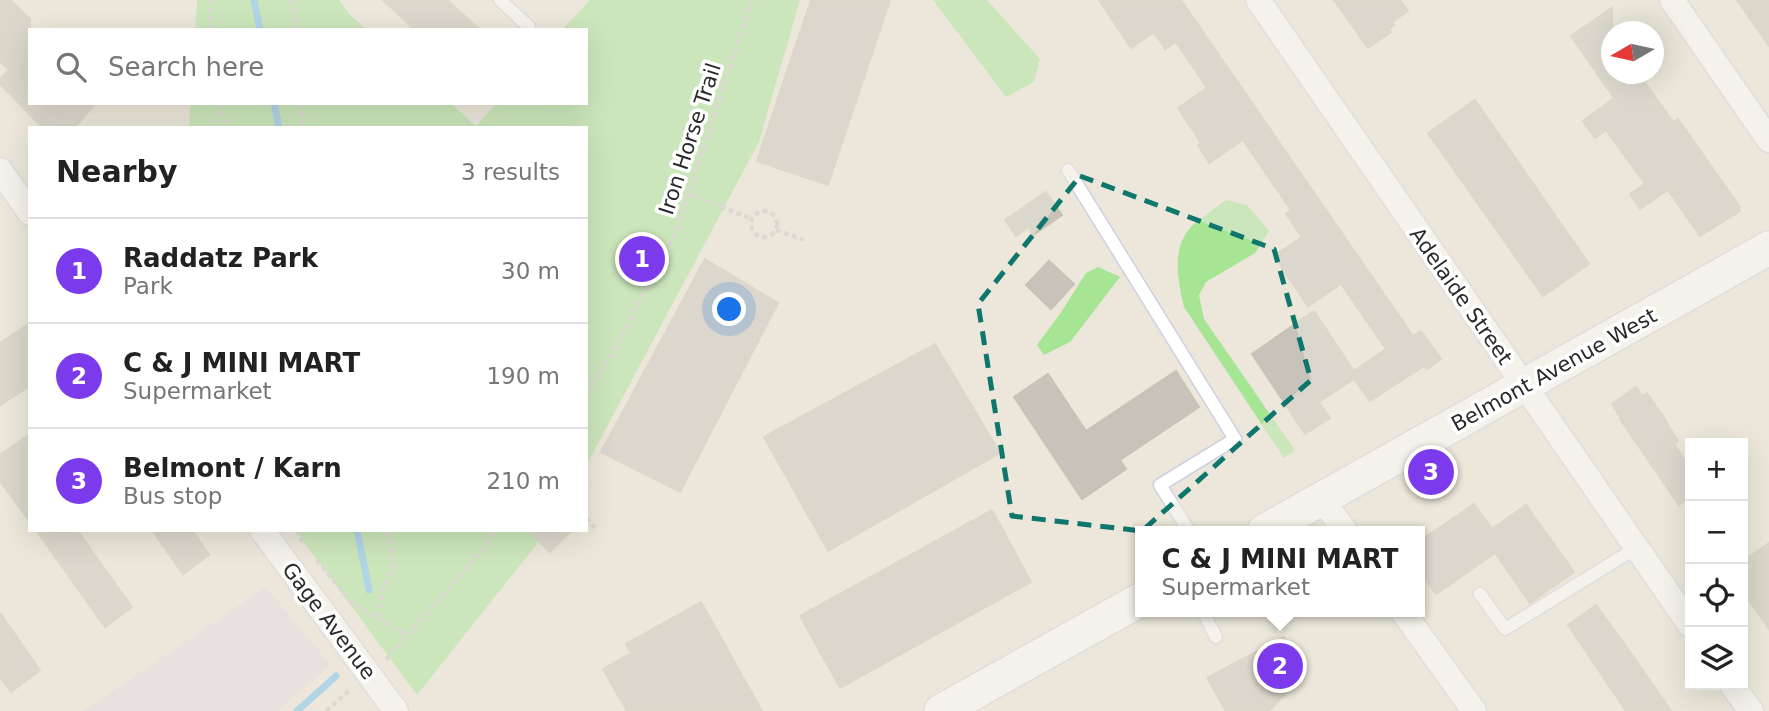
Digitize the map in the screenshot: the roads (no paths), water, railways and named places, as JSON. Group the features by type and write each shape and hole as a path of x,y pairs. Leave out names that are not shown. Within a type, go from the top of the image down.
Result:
{"street":[{"name":"Adelaide Street","path":"1258,0 1685,618"},
{"path":"1672,0 1769,140"},
{"path":"0,170 28,210"},
{"name":"Belmont Avenue West","path":"1273,526 1769,248"},
{"path":"1322,499 1341,526"},
{"name":"Gage Avenue","path":"263,532 396,711"},
{"path":"941,711 1135,603"},
{"path":"1407,617 1474,711"},
{"path":"1736,690 1751,711"}],"lane":[{"path":"500,0 529,27"},
{"path":"1068,170 1235,439 1160,485 1186,526"},
{"path":"1480,594 1506,629 1636,548"},
{"path":"1206,617 1216,637"}],"waterway":[{"path":"254,0 260,28"},
{"path":"274,105 279,126"},
{"path":"357,532 369,590"},
{"path":"297,711 336,676"}],"place":[{"name":"Raddatz Park","path":"642,259"},
{"name":"Belmont / Karn","path":"1431,472"},
{"name":"C & J MINI MART","path":"1280,666"}]}
